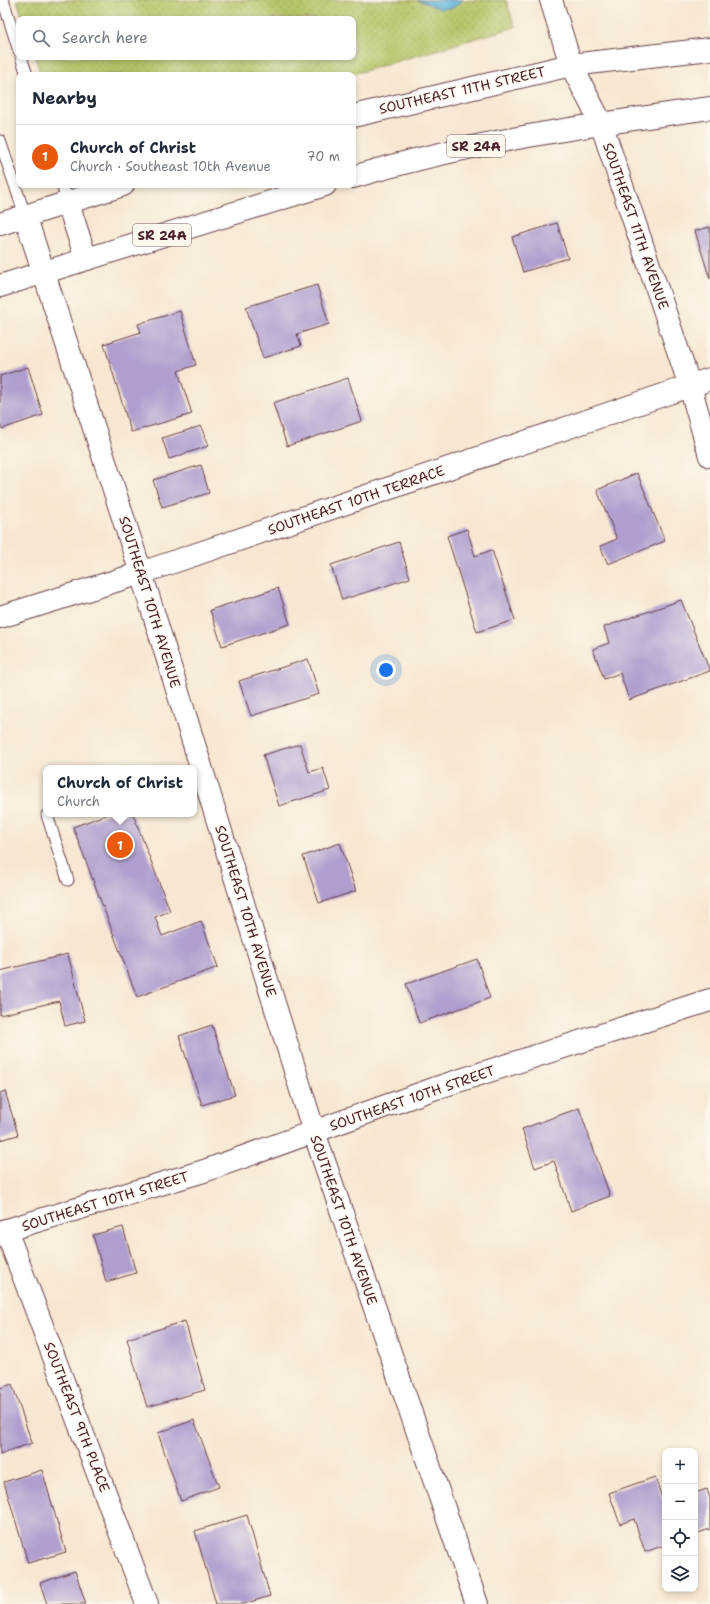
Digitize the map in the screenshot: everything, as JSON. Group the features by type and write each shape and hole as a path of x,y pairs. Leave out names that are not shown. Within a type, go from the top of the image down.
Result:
{"main road":[{"name":"SOUTHEAST 11TH AVENUE","path":"551,0 571,65 601,123 690,386 710,456"},
{"name":"SOUTHEAST 11TH STREET","path":"356,115 571,65 710,49"},
{"name":"SR 24A","path":"356,176 485,144 601,123 710,108"},
{"path":"0,224 25,216 65,194 104,188"},
{"name":"SR 24A","path":"0,286 314,188"},
{"path":"65,194 86,259"},
{"name":"SOUTHEAST 10TH AVENUE","path":"25,216 141,573 198,768 314,1132 477,1604"},
{"name":"SOUTHEAST 10TH TERRACE","path":"0,617 141,573 710,379"},
{"name":"SOUTHEAST 10TH STREET","path":"3,1231 204,1171 436,1088 710,1000"},
{"name":"SOUTHEAST 9TH PLACE","path":"3,1231 147,1604"}],"lane":[{"path":"3,0 16,41"},
{"path":"22,60 26,72"},
{"path":"0,141 25,216"},
{"path":"48,817 68,880"}],"green space":[{"path":"17,0 506,0 515,27 356,73 356,72 40,72 36,60 356,60 356,16 22,16"}],"water":[{"path":"418,0 463,0 453,8 440,9"}],"building":[{"path":"557,223 568,258 523,272 512,237"},
{"path":"710,227 710,279 695,231"},
{"path":"317,285 329,324 297,334 301,346 263,358 246,307"},
{"path":"180,311 196,365 178,371 192,414 131,432 104,344 141,332 138,324"},
{"path":"28,367 43,415 2,429 0,424 0,376"},
{"path":"348,378 362,421 287,446 273,403"},
{"path":"201,426 208,446 169,459 162,438"},
{"path":"201,465 209,493 162,507 153,480"},
{"path":"637,473 665,541 608,564 600,546 617,539 597,490"},
{"path":"467,529 475,556 492,550 515,620 477,632 447,536"},
{"path":"399,542 410,578 342,600 331,565"},
{"path":"278,588 290,624 222,646 210,610"},
{"path":"681,600 710,671 629,700 620,673 604,679 593,649 609,643 604,627"},
{"path":"308,659 319,694 251,716 239,681"},
{"path":"300,744 309,772 323,768 330,790 279,806 263,755"},
{"path":"100,817 134,817 170,911 155,917 162,936 201,921 218,967 137,997 73,827"},
{"path":"340,843 356,891 319,903 303,856"},
{"path":"68,954 85,1021 65,1026 59,1001 0,1015 0,971"},
{"path":"477,959 490,998 419,1023 406,984"},
{"path":"212,1025 235,1095 202,1105 179,1036"},
{"path":"5,1091 18,1135 0,1140 0,1093"},
{"path":"579,1108 610,1196 571,1211 554,1161 535,1168 522,1129"},
{"path":"123,1227 136,1273 106,1282 93,1235"},
{"path":"185,1321 205,1390 147,1407 127,1339"},
{"path":"12,1384 32,1443 0,1454 0,1388"},
{"path":"194,1420 219,1487 181,1501 158,1433"},
{"path":"42,1470 66,1552 28,1563 4,1482"},
{"path":"655,1477 662,1498 662,1546 645,1552 634,1519 620,1524 609,1493"},
{"path":"707,1489 710,1498 710,1529 698,1533 698,1520 698,1492"},
{"path":"247,1515 270,1596 244,1604 216,1604 195,1531"},
{"path":"75,1571 86,1604 47,1604 40,1583"}],"place":[{"name":"Church of Christ","path":"120,845"}]}
